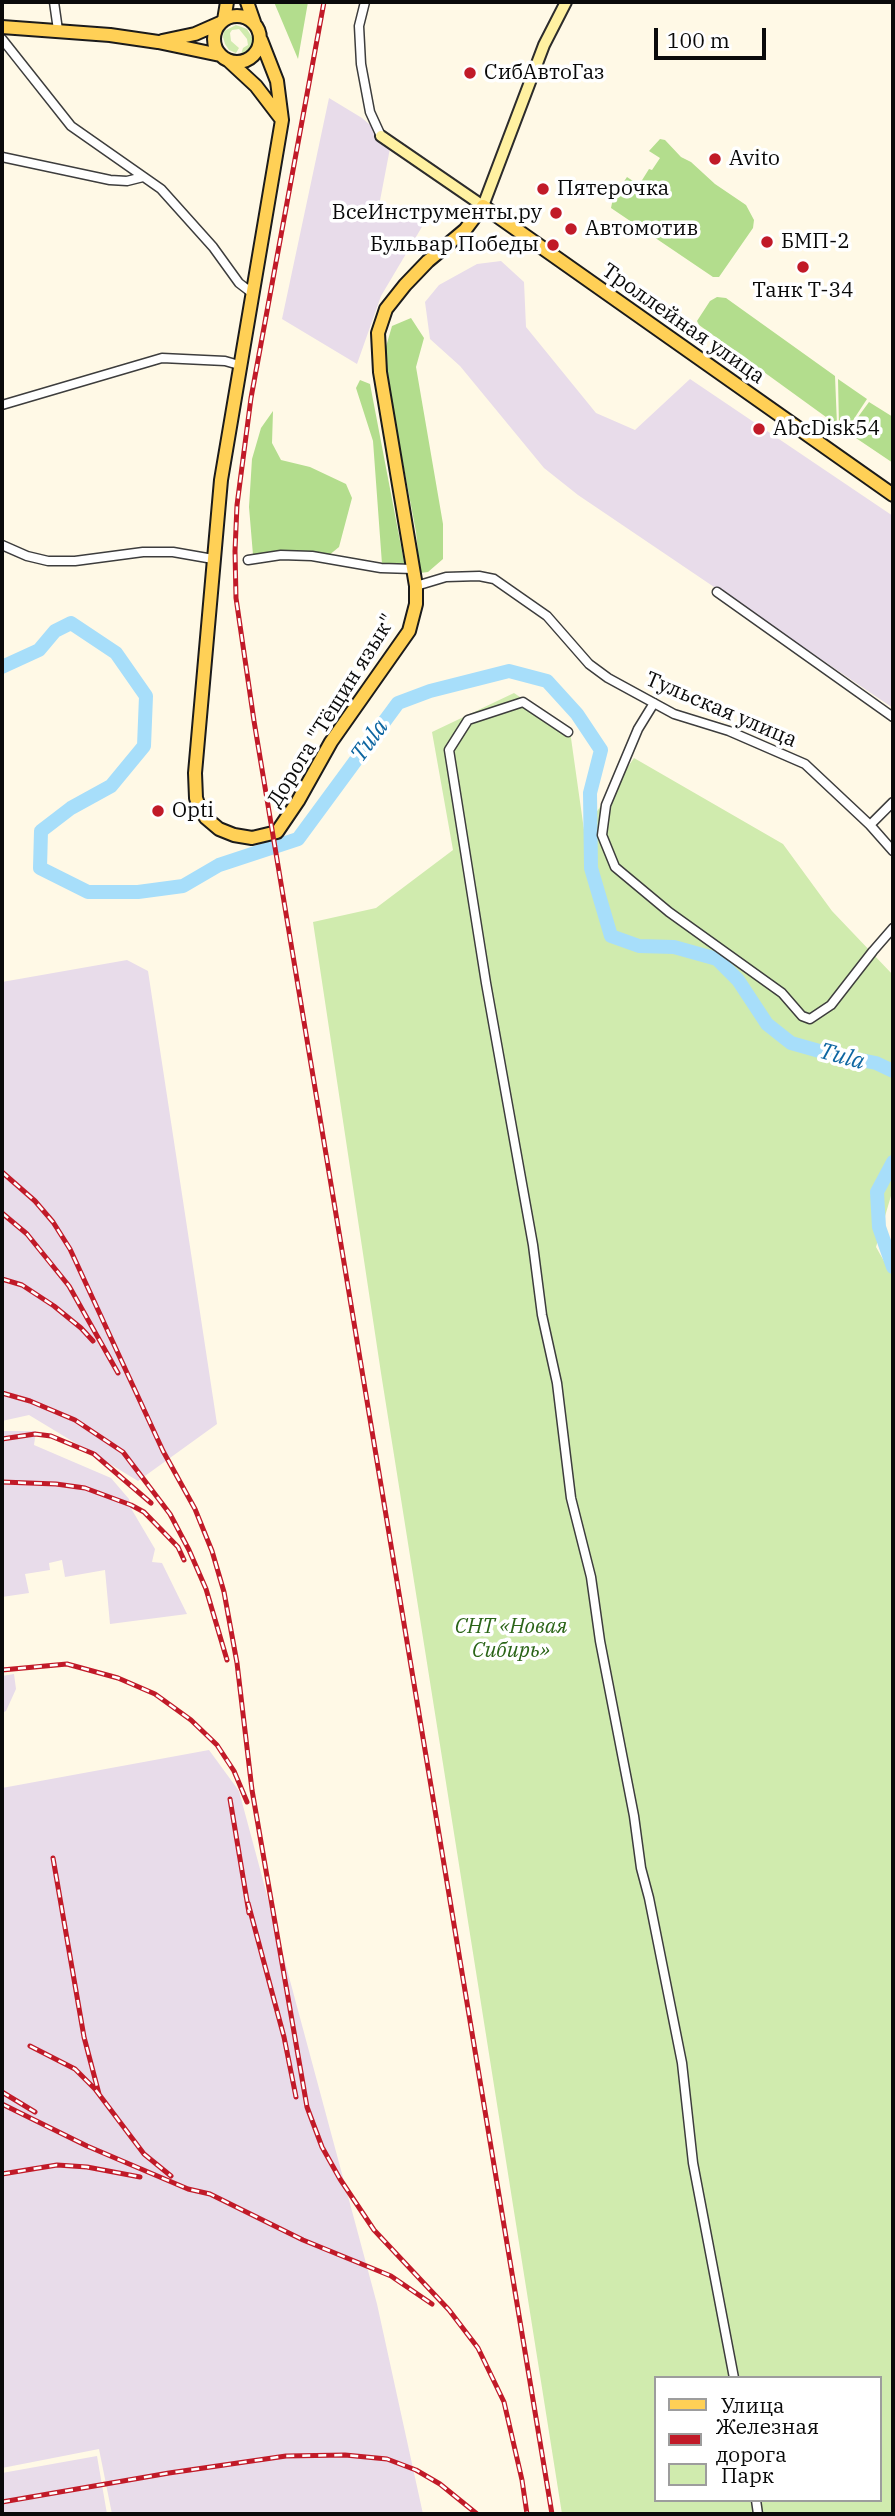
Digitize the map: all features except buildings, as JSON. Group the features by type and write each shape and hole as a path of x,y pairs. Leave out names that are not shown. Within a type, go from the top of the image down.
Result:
{"main road":[{"path":"227,2 222,22 215,34 215,45 224,58 256,86 282,120"},
{"path":"2,27 58,30 158,42 239,63 249,60 257,52 261,40 247,2"},
{"path":"482,205 544,45 566,2"},
{"path":"158,42 195,34 233,16 254,22"},
{"name":"Дорога \"Тёщин язык\"","path":"261,40 277,81 282,120 221,481 195,773 196,798 201,811 210,822 227,832 242,837 262,837 277,832 331,743 404,640 414,611 416,586 380,372 378,333 386,309 405,285 428,261 465,230 482,205"},
{"name":"Троллейная улица","path":"382,136 893,495"}],"street":[{"path":"54,2 58,30"},
{"path":"365,2 359,26 361,64 370,112 382,136"},
{"path":"2,38 71,125 161,189 213,247 239,283 252,293"},
{"path":"2,157 110,180 127,181 143,177"},
{"path":"2,405 162,358 239,365"},
{"path":"2,545 27,556 48,561 75,561 143,552 173,552 213,559"},
{"path":"248,560 281,555 312,556 381,568 413,569"},
{"name":"Тульская улица","path":"416,586 446,577 479,576 494,579 547,616 589,664 608,678 640,693 674,714 729,731 805,764 870,825 893,851"},
{"path":"717,592 893,717"},
{"path":"568,732 523,702 468,720 449,750 486,983 533,1245 542,1315 556,1383 571,1498 590,1577 641,1868 682,2063 693,2163 734,2376"},
{"path":"654,703 638,729 606,805 602,835 615,867 669,912 782,993 802,1016 810,1019 831,1005 893,928"},
{"path":"870,825 893,802"}],"shaded area":[{"path":"329,98 362,118 391,143 378,211 426,220 381,296 357,364 282,319"},
{"path":"501,261 524,282 526,327 596,413 635,430 690,379 893,516 893,708 578,495 544,468 460,366 430,339 425,302 439,285 477,264"},
{"path":"127,960 148,971 217,1424 138,1481 29,1415 2,1421 2,982"},
{"path":"2,1431 36,1431 34,1445 111,1478 129,1499 132,1510 155,1549 152,1562 162,1563 187,1614 110,1624 105,1570 65,1577 62,1560 49,1563 50,1570 25,1574 29,1593 2,1597"},
{"path":"14,1674 16,1689 6,1711 2,1713 2,1676"},
{"path":"209,1750 239,1791 377,2304 423,2514 112,2514 99,2449 2,2468 2,1788"},
{"path":"97,2456 107,2514 2,2514 2,2473"}],"green space":[{"path":"274,2 308,2 298,59"},
{"path":"236,25 247,29 254,41 252,49 246,53 241,54 243,48 248,45 239,29 230,33 231,41 239,48 236,53 229,50 225,44 224,31"},
{"path":"660,139 665,140 681,157 746,205 754,220 753,228 719,277 713,277 611,208 613,198 627,177 639,185 649,169 652,170 660,158 649,151"},
{"path":"717,297 726,298 835,376 837,425 699,325 697,321 710,301"},
{"path":"411,318 424,338 416,367 443,524 443,559 428,572 420,573 416,532 383,357 392,326"},
{"path":"838,379 867,399 846,431 839,426"},
{"path":"360,380 370,384 405,567 382,564 373,441 356,388"},
{"path":"869,402 893,417 893,463 847,432"},
{"path":"273,411 272,443 281,460 310,467 346,484 352,498 339,547 328,556 311,552 253,555 249,507 252,459 261,428"},
{"name":"СНТ «Новая Сибирь»","path":"514,693 570,731 584,830 634,758 783,844 832,911 893,975 893,1189 876,1247 893,1277 893,2514 562,2514 381,1373 313,922 376,908 453,850 432,732"}],"waterway":[{"name":"Tula","path":"2,667 39,650 55,631 71,623 116,653 146,696 144,746 111,786 71,808 41,831 40,868 88,892 138,892 183,886 219,865 298,839 398,703 430,691 509,671 547,681 577,714 601,750 590,793 591,868 611,936 639,946 674,947 717,959 738,980 767,1024 791,1043 876,1063 893,1071"},
{"name":"Tula","path":"893,1162 877,1192 879,1227 893,1267"}],"railway":[{"path":"324,2 251,398 237,505 236,598 254,721 552,2514"},
{"path":"2,1172 35,1201 53,1222 70,1249 163,1451 195,1509 212,1551 224,1592 237,1663 252,1790 307,2107 322,2147 374,2230 449,2310 478,2348 504,2402 527,2514"},
{"path":"2,1213 27,1234 69,1286 118,1373"},
{"path":"2,1279 22,1285 54,1306 93,1341"},
{"path":"2,1393 30,1401 75,1420 123,1452 170,1514 189,1550 206,1589 227,1660"},
{"path":"2,1439 35,1434 51,1436 94,1454 151,1503"},
{"path":"2,1482 85,1488 131,1505 144,1512 178,1547 184,1560"},
{"path":"2,1670 67,1664 118,1678 155,1694 191,1720 217,1745 234,1771 247,1802"},
{"path":"230,1799 249,1913"},
{"path":"53,1858 84,2037 99,2094"},
{"path":"248,1903 284,2037 296,2097"},
{"path":"30,2046 75,2069 95,2089 144,2154 171,2176"},
{"path":"2,2092 35,2112"},
{"path":"2,2104 87,2146 188,2189 210,2194 303,2240 391,2276 432,2304"},
{"path":"2,2174 57,2165 87,2167 140,2177"},
{"path":"2,2502 286,2456 345,2455 387,2459 416,2470 440,2484 477,2514"}],"place":[{"name":"СибАвтоГаз","path":"470,73"},
{"name":"Avito","path":"715,159"},
{"name":"Пятерочка","path":"543,189"},
{"name":"ВсеИнструменты.ру","path":"556,213"},
{"name":"Автомотив","path":"571,229"},
{"name":"БМП-2","path":"767,242"},
{"name":"Бульвар Победы","path":"553,245"},
{"name":"Танк Т-34","path":"803,267"},
{"name":"AbcDisk54","path":"759,429"},
{"name":"Opti","path":"158,811"}]}
